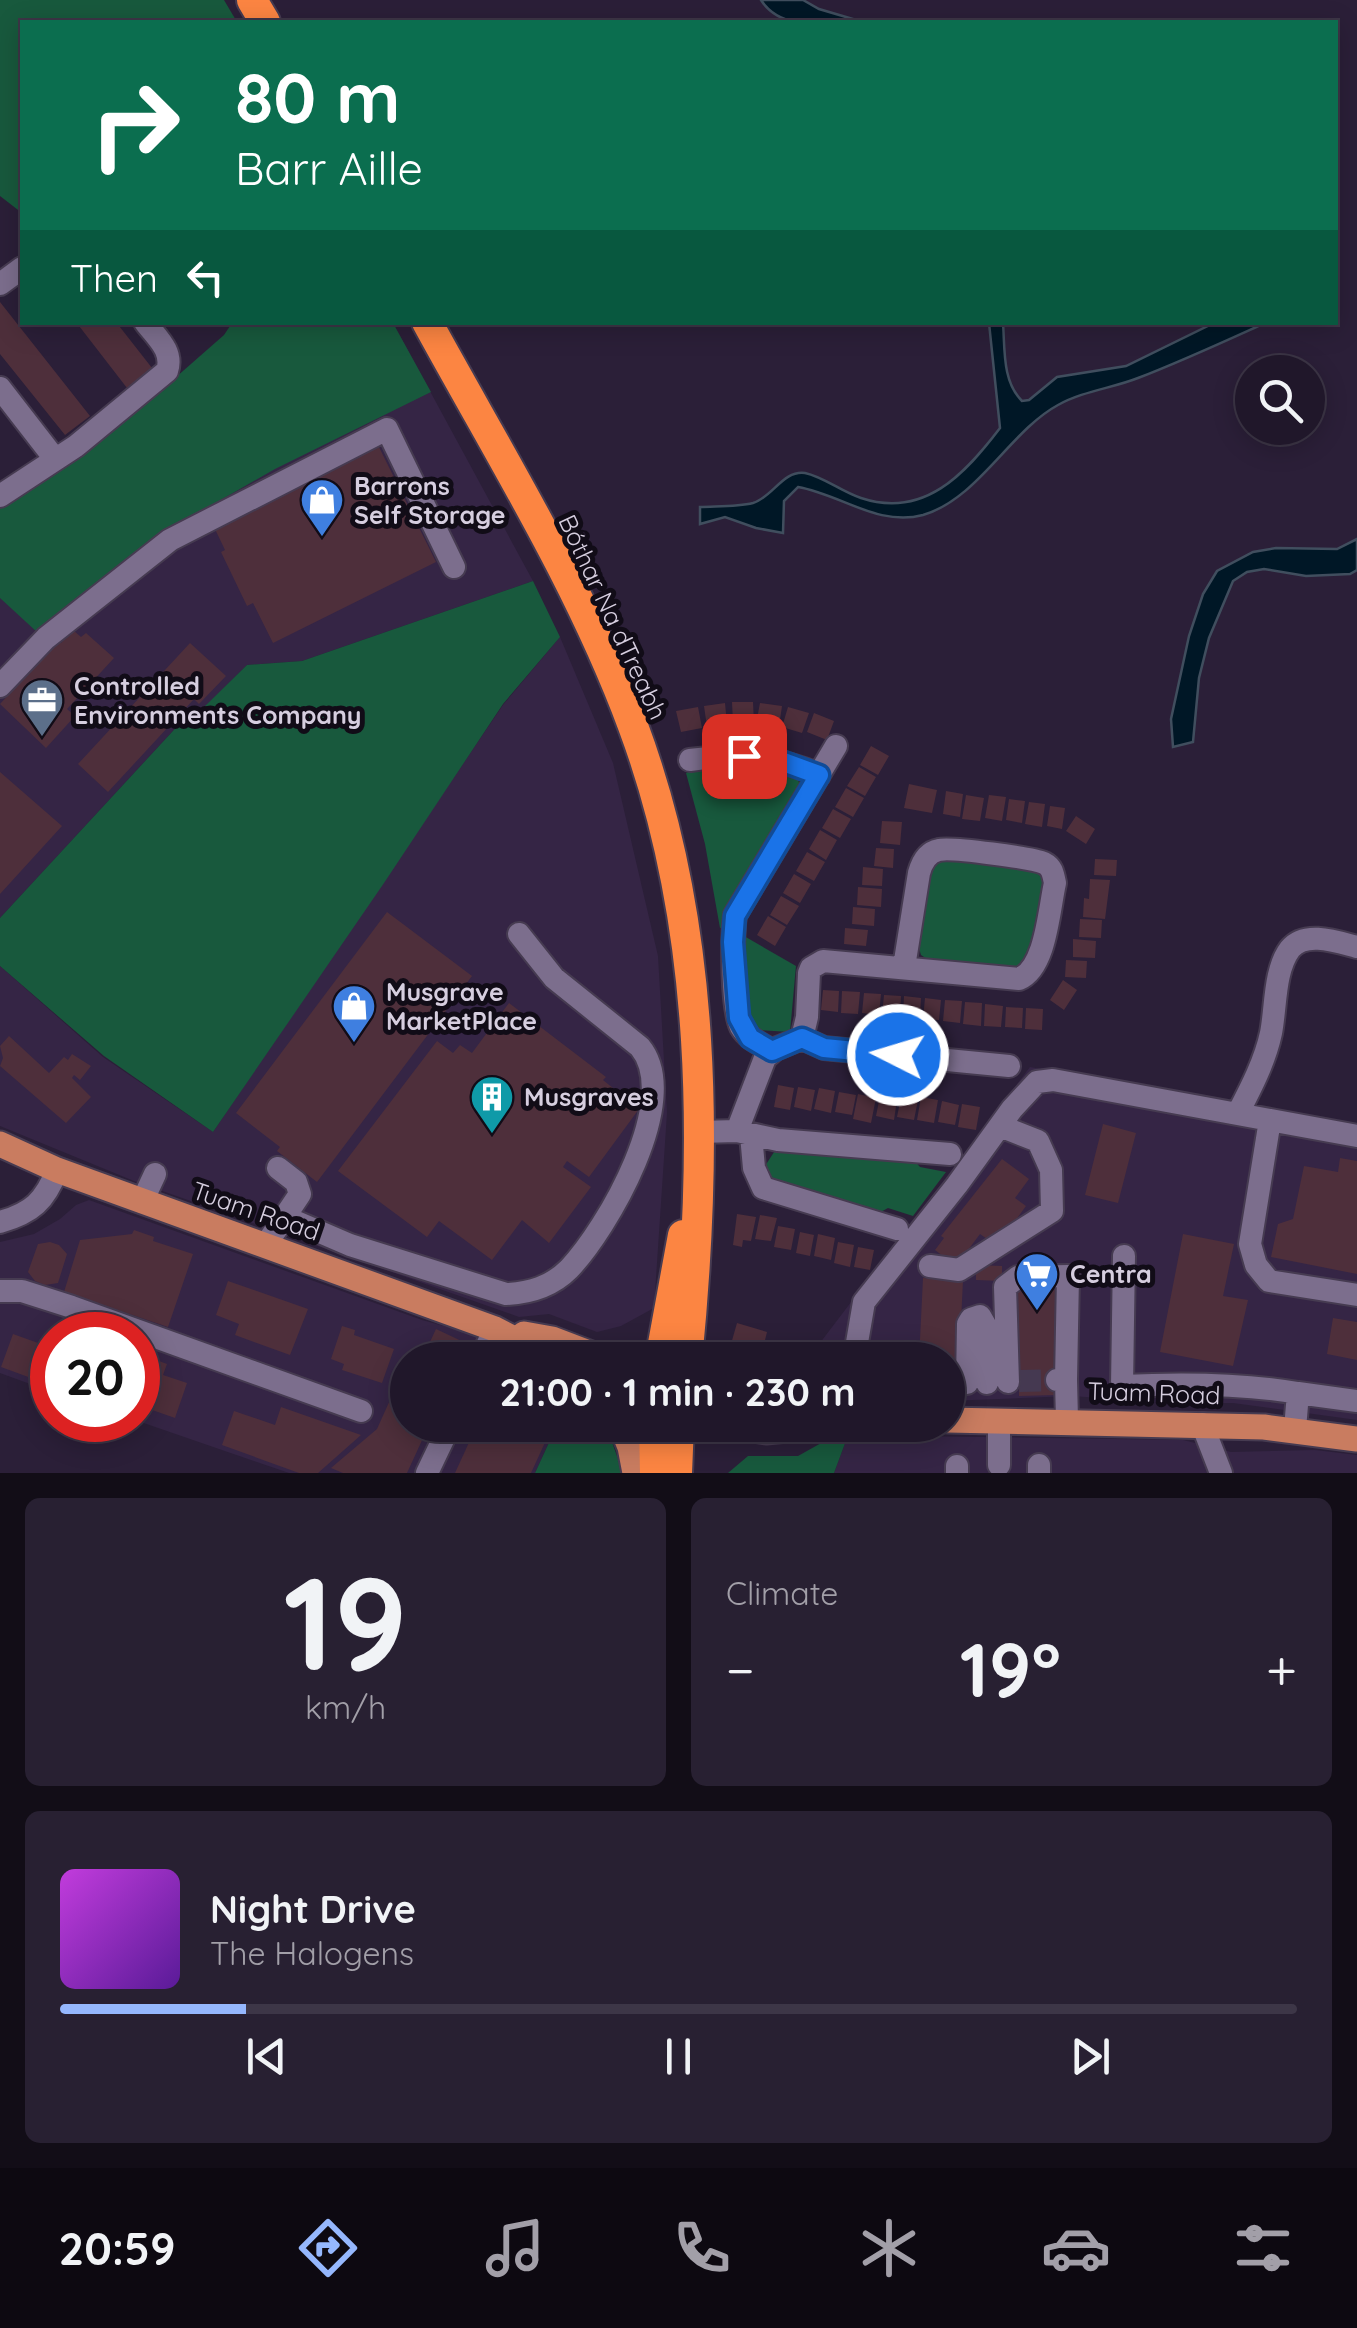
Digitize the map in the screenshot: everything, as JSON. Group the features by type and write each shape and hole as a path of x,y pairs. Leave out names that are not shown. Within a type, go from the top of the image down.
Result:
{"highway":[{"name":"Bóthar Na dTreabh","path":"429,325 576,598 634,727 664,834 688,955 700,1132 698,1252 689,1342"},
{"name":"Bóthar Na dTreabh","path":"663,1342 678,1250 696,1198"},
{"path":"654,1442 654,1473"},
{"path":"678,1473 679,1442"}],"main road":[{"name":"Tuam Road","path":"0,1144 57,1170 495,1329 520,1342"},
{"name":"Tuam Road","path":"495,1329 560,1342"},
{"name":"Tuam Road","path":"965,1420 1202,1424 1295,1429 1357,1439"},
{"path":"628,1442 635,1473"}],"street":[{"path":"2,492 56,459 168,371 167,351 146,325"},
{"path":"0,388 56,459"},
{"path":"2,683 46,638 170,540 387,429 454,566"},
{"path":"772,1051 750,1038 739,1018 733,942 735,916 836,746"},
{"path":"690,760 730,756 778,760 819,775"},
{"path":"729,782 730,756"},
{"path":"802,1038 809,974 815,964 832,960 1020,979 1026,976 1039,958 1055,882 1048,864 1034,859 947,850 932,853 922,862 919,872 904,967"},
{"path":"285,1218 350,1245 506,1294 540,1289 568,1270 626,1185 654,1098 652,1071 640,1047 554,978 520,934"},
{"path":"1238,1113 1258,1074 1270,1036 1282,967 1290,950 1299,942 1324,939 1357,947"},
{"path":"897,1228 763,1188 744,1133 755,1080 765,1058 802,1038 824,1048 1009,1066"},
{"path":"857,1342 864,1302 1037,1082 1053,1080 1357,1136"},
{"path":"1270,1120 1250,1244 1256,1265 1269,1280 1357,1296"},
{"path":"930,1266 960,1270 1052,1212 1051,1170 1038,1141 1000,1126"},
{"path":"700,1132 950,1154"},
{"path":"265,1246 300,1194 296,1182 278,1168"},
{"path":"0,1222 36,1208 57,1170"},
{"path":"142,1202 154,1174"},
{"path":"1124,1256 1122,1386 1251,1385 1357,1402"},
{"path":"965,1384 995,1382 1005,1286 1018,1277 1068,1276 1061,1380 1067,1420"},
{"path":"0,1291 22,1291 72,1307 361,1412"},
{"path":"489,1342 495,1329"},
{"path":"1295,1429 1298,1393"},
{"path":"999,1420 999,1465"},
{"path":"1202,1424 1220,1473"},
{"path":"427,1473 442,1442"}],"shaded area":[{"path":"394,325 533,581 302,661 247,665 201,711 195,707 0,918 0,506"},
{"path":"560,637 613,763 658,956 667,1113 654,1308 621,1326 597,1332 549,1314 519,1317 134,1181 0,1126 0,966 103,1057 213,1132 503,705"},
{"path":"1030,1067 1357,1128 1357,1420 1233,1403 1072,1396 965,1400 965,1342 821,1342"},
{"path":"89,1200 422,1320 494,1342 390,1342 390,1442 549,1442 535,1473 289,1473 160,1429 160,1312 30,1312 30,1384 0,1373 0,1242 34,1234"},
{"path":"965,1437 1183,1440 1231,1452 1315,1450 1357,1455 1357,1473 834,1473 846,1442 965,1442"}],"green space":[{"path":"0,0 224,0 236,20 20,20 20,211 0,196"},
{"path":"231,325 394,325 431,392 275,469 191,517 38,633 0,598 0,506 167,385"},
{"path":"533,581 560,637 503,704 213,1132 104,1056 0,966 0,918 196,706 201,710 247,665 302,661"},
{"path":"704,765 793,771 801,786 728,927 720,928 705,844 686,773"},
{"path":"944,858 1031,866 1047,878 1031,958 1023,968 930,961 921,955 918,945 931,868"},
{"path":"744,936 796,966 790,1032 757,1030 751,1022"},
{"path":"776,1149 913,1159 920,1167 946,1172 913,1216 888,1208 877,1214 773,1185 765,1166"},
{"path":"549,1442 612,1442 623,1473 535,1473"},
{"path":"823,1442 846,1442 834,1473 728,1473 748,1456 798,1456"}],"water":[{"path":"761,0 803,0 856,20 788,20"},
{"path":"989,325 1003,325 1008,374 1022,401 1029,400 1057,377 1126,366 1210,325 1260,325 1154,372 1058,405 1024,431 961,495 923,515 890,517 798,487 784,501 783,533 725,517 700,524 700,507 753,503 797,473 884,503 923,497 957,476 1000,428"},
{"path":"1357,539 1357,570 1350,574 1306,576 1264,569 1247,572 1233,581 1209,638 1199,678 1193,742 1173,747 1171,719 1189,636 1203,594 1217,571 1253,552 1276,548 1337,549"}],"building":[{"path":"0,302 90,416 65,435 0,354"},
{"path":"78,325 118,325 152,368 127,388"},
{"name":"Barrons Self Storage","path":"375,439 436,562 273,643 253,603 247,606 221,552 225,550 214,527"},
{"path":"73,630 81,637 86,633 114,658 67,709 75,716 46,748 0,704"},
{"path":"190,643 226,676 199,704 194,699 108,792 78,764"},
{"path":"732,702 753,702 754,723 733,723"},
{"path":"725,703 727,724 707,727 704,706"},
{"path":"760,703 782,706 779,727 756,724"},
{"path":"698,707 702,728 681,732 676,711"},
{"path":"788,707 809,713 802,733 782,727"},
{"path":"814,713 834,721 827,740 807,732"},
{"path":"871,746 889,756 878,775 860,765"},
{"path":"859,767 876,777 865,796 847,786"},
{"path":"0,772 62,826 0,894"},
{"path":"909,784 937,790 932,813 904,808"},
{"path":"846,788 864,798 853,817 835,807"},
{"path":"946,791 963,794 960,817 943,814"},
{"path":"966,795 984,798 980,821 962,819"},
{"path":"989,795 1006,797 1002,821 985,818"},
{"path":"1009,799 1025,801 1022,823 1006,820"},
{"path":"1029,802 1045,804 1042,827 1025,824"},
{"path":"1050,806 1065,808 1062,829 1047,826"},
{"path":"833,809 851,819 840,838 822,828"},
{"path":"1076,816 1095,829 1086,844 1066,831"},
{"path":"882,821 902,822 900,845 880,843"},
{"path":"820,830 837,840 826,860 809,849"},
{"path":"876,848 894,849 893,868 874,866"},
{"path":"807,852 825,862 814,881 796,871"},
{"path":"1095,859 1117,860 1116,876 1094,875"},
{"path":"863,867 883,869 882,886 862,885"},
{"path":"794,874 811,884 800,903 783,893"},
{"path":"1090,879 1110,880 1105,919 1083,917"},
{"path":"858,887 882,889 881,907 857,905"},
{"path":"781,896 799,906 787,925 770,915"},
{"path":"853,907 875,909 874,926 852,924"},
{"name":"Musgrave MarketPlace","path":"387,912 472,976 317,1182 236,1113"},
{"path":"768,916 786,927 775,946 757,935"},
{"path":"1080,919 1102,920 1101,938 1079,937"},
{"path":"845,928 868,930 866,946 844,944"},
{"path":"1073,939 1096,941 1095,958 1073,957"},
{"path":"1066,960 1087,961 1086,978 1065,977"},
{"path":"1063,980 1077,990 1064,1010 1050,1000"},
{"path":"823,990 839,991 838,1012 821,1010"},
{"path":"842,991 860,992 858,1014 841,1013"},
{"path":"864,993 881,994 879,1015 862,1013"},
{"path":"884,995 901,996 900,1017 882,1016"},
{"path":"904,996 921,998 920,1019 903,1018"},
{"path":"925,998 941,1000 939,1020 923,1019"},
{"path":"945,1000 962,1001 960,1023 943,1021"},
{"path":"965,1002 982,1003 981,1026 963,1024"},
{"name":"Musgraves","path":"509,1003 606,1077 603,1080 639,1109 589,1177 567,1161 563,1167 591,1187 549,1243 522,1220 492,1260 439,1221 427,1237 338,1171 437,1041 453,1053 460,1045 472,1053"},
{"path":"985,1004 1003,1006 1001,1027 984,1026"},
{"path":"1006,1007 1023,1008 1022,1028 1005,1027"},
{"path":"1026,1008 1043,1009 1042,1030 1025,1029"},
{"path":"9,1036 49,1073 72,1054 91,1066 80,1080 74,1075 72,1078 91,1097 66,1123 0,1066 0,1046"},
{"path":"778,1085 794,1088 790,1110 774,1107"},
{"path":"798,1087 815,1090 811,1111 794,1107"},
{"path":"819,1088 835,1091 831,1113 814,1109"},
{"path":"839,1092 856,1095 852,1115 835,1112"},
{"path":"858,1094 876,1098 871,1123 853,1119"},
{"path":"880,1096 897,1100 894,1120 876,1116"},
{"path":"901,1097 918,1100 914,1120 897,1117"},
{"path":"921,1097 938,1100 934,1123 917,1120"},
{"path":"942,1101 959,1105 955,1125 938,1122"},
{"path":"962,1104 980,1107 976,1130 958,1127"},
{"path":"1103,1124 1136,1133 1118,1203 1085,1195"},
{"path":"1340,1158 1357,1161 1357,1274 1271,1257 1278,1224 1293,1219 1304,1166 1338,1172"},
{"path":"1002,1159 1029,1179 1015,1198 1026,1206 997,1246 980,1234 956,1266 935,1250 944,1238 941,1236"},
{"path":"737,1214 756,1217 751,1241 743,1240 742,1247 733,1245"},
{"path":"760,1215 777,1218 771,1241 755,1239"},
{"path":"778,1226 795,1229 791,1250 774,1247"},
{"path":"134,1230 154,1237 153,1241 193,1254 168,1327 160,1324 160,1312 123,1312 64,1292 80,1240 132,1234"},
{"path":"800,1232 814,1235 810,1256 796,1253"},
{"path":"818,1234 835,1238 831,1260 814,1256"},
{"path":"1183,1234 1234,1244 1223,1296 1248,1300 1233,1366 1160,1352"},
{"path":"50,1242 67,1254 58,1283 45,1285 28,1272 38,1244"},
{"path":"838,1242 854,1245 850,1267 834,1263"},
{"path":"858,1247 874,1250 870,1270 854,1267"},
{"path":"976,1265 1002,1266 1002,1281 976,1280"},
{"path":"923,1278 963,1280 960,1342 920,1342"},
{"path":"228,1281 308,1309 290,1355 235,1335 239,1324 216,1315"},
{"path":"1056,1290 1057,1395 1019,1396 1018,1291"},
{"path":"1333,1318 1357,1322 1357,1360 1327,1354"},
{"path":"737,1323 767,1332 764,1342 732,1342"},
{"path":"342,1326 355,1330 354,1335 390,1348 382,1383 342,1370 344,1364 331,1359"},
{"path":"436,1329 464,1342 430,1342"},
{"path":"13,1334 30,1340 30,1378 1,1367"},
{"path":"160,1361 167,1364 163,1375 187,1383 175,1418 160,1413"},
{"path":"390,1400 390,1442 421,1442 407,1473 343,1473 331,1468 377,1429"},
{"path":"281,1407 361,1435 318,1473 299,1473 222,1445 234,1411 275,1425"},
{"path":"469,1442 545,1442 531,1473 455,1473"}],"tunnel":[{"path":"1019,1381 1057,1380"}],"place":[{"name":"Barrons Self Storage","path":"322,538"},
{"name":"Controlled Environments Company","path":"42,738"},
{"name":"Musgrave MarketPlace","path":"354,1044"},
{"name":"Musgraves","path":"492,1135"},
{"name":"Centra","path":"1037,1312"}],"route":[{"path":"744,756 796,764 819,775 735,916 736,998 742,1028 750,1038 772,1051 802,1038 824,1048 898,1055"}]}
